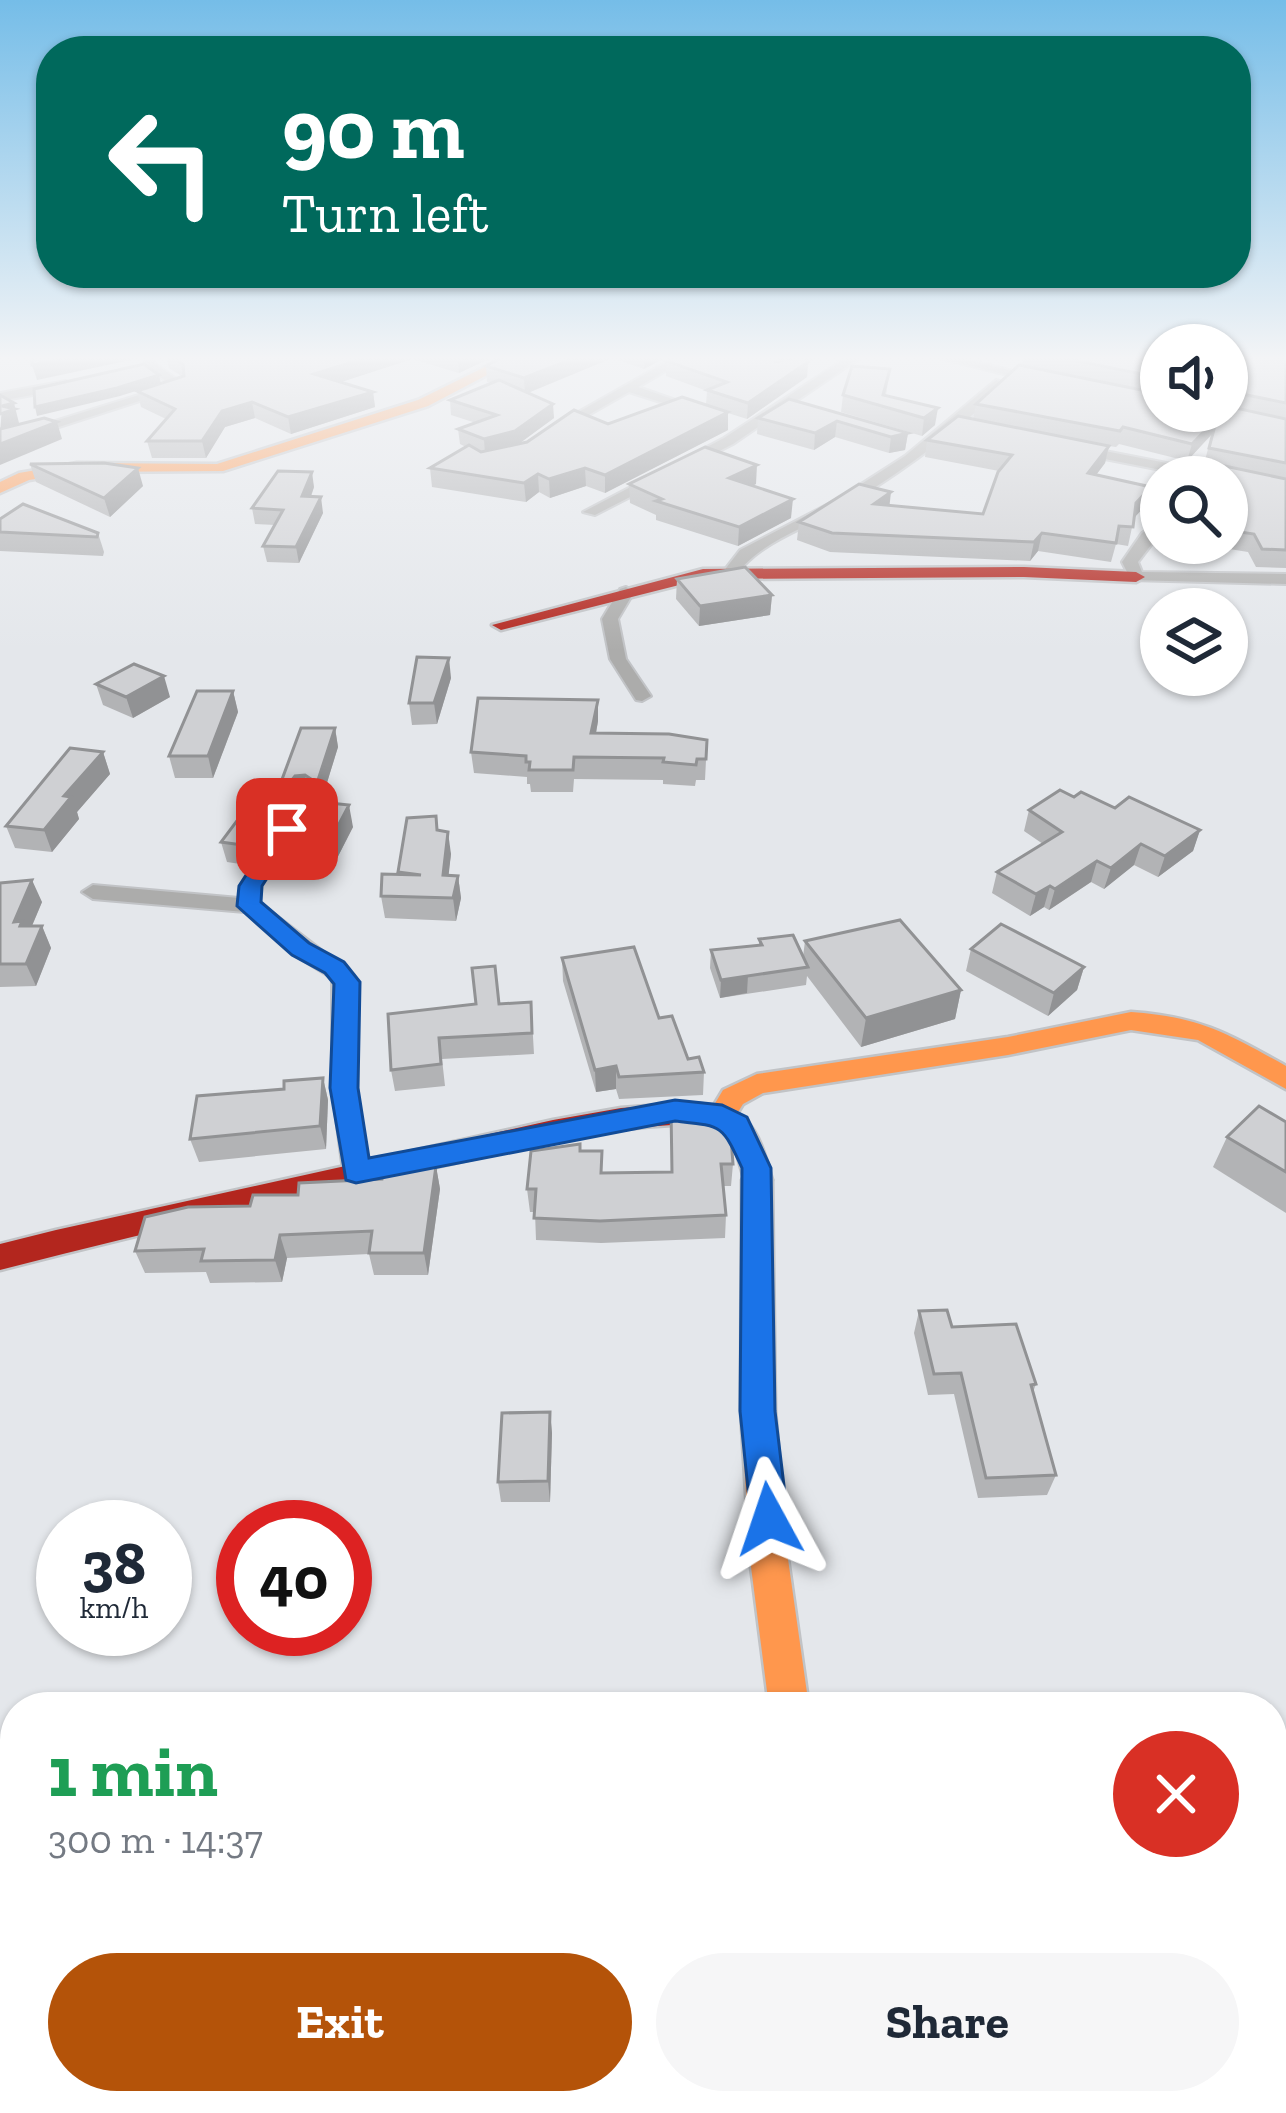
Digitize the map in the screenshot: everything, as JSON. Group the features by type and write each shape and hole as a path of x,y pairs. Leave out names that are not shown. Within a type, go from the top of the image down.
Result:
{"street":[{"path":"0,488 23,473 41,469 188,472 263,454"},
{"path":"590,512 706,454"},
{"path":"730,572 745,553 868,488 910,454"},
{"path":"1100,454 1140,462"},
{"path":"1136,577 1130,562 1140,547"},
{"path":"500,625 672,578 730,572 1024,572 1286,579"},
{"path":"626,592 610,619 618,659 642,696"},
{"path":"249,906 250,886 268,854 307,804"},
{"path":"93,892 249,906 263,912 301,949 334,968 347,982 344,1088 356,1172"},
{"path":"722,1115 734,1097 757,1084 1008,1046 1131,1021 1176,1024 1207,1034 1286,1079"},
{"path":"0,1257 356,1172 635,1116 675,1111 722,1115 747,1140 757,1168 758,1411 787,1692"}],"building":[{"path":"454,454 647,454 605,475 585,468 549,479 538,474 524,483 430,468"},
{"path":"691,454 724,454 757,465 729,478 793,499 739,527 656,501 662,499 629,484"},
{"path":"1004,454 1103,454 1088,473 1140,485 1133,527 1119,526 1116,543 1042,533 1034,542 832,533 799,522 859,484 891,492 874,504 983,514 998,472 1012,455"},
{"path":"1238,454 1286,454 1286,463"},
{"path":"104,463 138,468 104,498 30,464"},
{"path":"278,471 312,472 302,496 321,497 296,547 263,546 283,510 252,508"},
{"path":"1248,471 1286,479 1286,550 1262,549 1254,534 1248,533"},
{"path":"23,504 98,533 97,537 0,532 0,519"},
{"path":"745,567 772,595 700,606 677,579"},
{"path":"417,657 449,658 434,703 409,703"},
{"path":"134,664 164,676 126,697 96,684"},
{"path":"197,691 233,691 208,756 169,756"},
{"path":"478,698 598,700 591,733 669,734 707,740 706,759 697,759 696,765 663,762 664,758 574,757 573,770 529,770 526,756 471,752"},
{"path":"301,728 335,728 317,783 305,775 295,776 242,845 221,842 254,798 274,801"},
{"path":"70,748 103,752 64,796 71,797 44,830 6,826"},
{"path":"314,788 310,801 349,805 327,847 273,842"},
{"path":"1060,790 1074,797 1081,792 1115,808 1129,797 1200,830 1165,856 1141,844 1111,868 1097,861 1055,889 1050,886 1036,894 997,872 1062,832 1029,810"},
{"path":"436,816 437,830 448,832 443,875 458,876 453,898 381,896 382,874 421,875 398,872 407,818"},
{"path":"32,880 14,922 42,926 26,964 0,964 0,883"},
{"path":"900,920 961,990 866,1018 805,941"},
{"path":"1001,924 1084,967 1054,993 971,949"},
{"path":"793,935 808,967 721,980 711,950 762,945 759,939"},
{"path":"634,947 659,1018 672,1016 688,1059 699,1057 704,1072 619,1077 616,1066 595,1070 562,958"},
{"path":"495,966 499,1004 531,1002 532,1033 439,1038 441,1064 391,1070 388,1014 476,1004 472,968"},
{"path":"323,1078 320,1126 190,1139 197,1096 284,1089 284,1081"},
{"path":"1259,1106 1286,1122 1286,1172 1227,1137"},
{"path":"671,1109 711,1110 731,1138 733,1164 721,1164 726,1215 600,1221 534,1218 536,1189 527,1189 531,1151 580,1144 580,1151 602,1151 601,1173 672,1172"},
{"path":"436,1166 424,1253 369,1253 372,1231 280,1235 275,1260 201,1261 204,1249 135,1251 145,1217 188,1207 250,1206 253,1195 298,1195 299,1183 382,1179 384,1167"},
{"path":"947,1310 952,1327 1016,1324 1036,1384 1031,1385 1056,1475 986,1478 961,1373 934,1374 919,1311"},
{"path":"550,1412 548,1481 498,1482 502,1413"}],"traffic: slow":[{"path":"0,488 50,470 218,468 263,454"},
{"path":"722,1115 733,1097 757,1084 1008,1046 1131,1021 1176,1024 1207,1033 1286,1079"},
{"path":"757,1180 758,1411 769,1559 787,1692"}],"traffic: jam":[{"path":"501,625 703,574 1024,572 1136,577"},
{"path":"0,1257 396,1164 587,1124 654,1115 722,1115 747,1140 757,1180"}],"route":[{"path":"287,829 250,886 249,906 263,912 301,949 334,968 347,982 344,1088 356,1172 675,1111 722,1115 737,1125 757,1168 758,1411 769,1519"}]}
